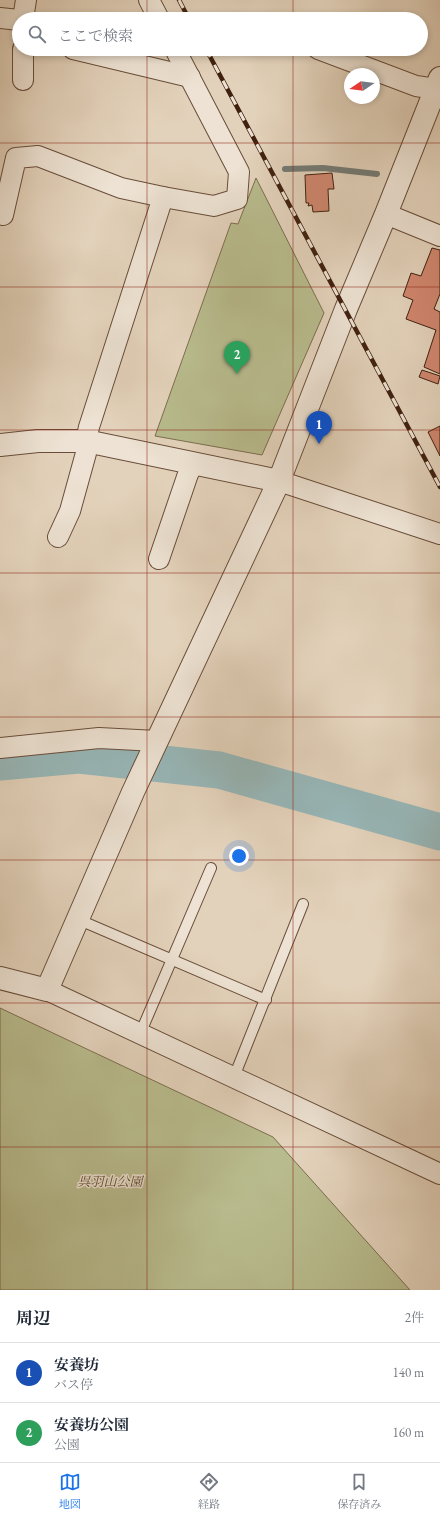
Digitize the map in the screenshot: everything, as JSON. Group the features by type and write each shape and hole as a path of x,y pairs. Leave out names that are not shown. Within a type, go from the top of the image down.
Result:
{"street":[{"path":"24,12 26,0"},
{"path":"149,0 155,12"},
{"path":"0,18 12,19"},
{"path":"23,56 23,80"},
{"path":"102,56 190,77"},
{"path":"3,215 16,158 38,156 121,188 214,206 236,199 239,172 179,56"},
{"path":"47,990 133,792 279,481 346,309 438,84 416,86 337,56"},
{"path":"58,537 70,511 86,453 86,441 163,197"},
{"path":"386,214 440,236"},
{"path":"0,445 38,440 86,441 279,481 440,534"},
{"path":"159,559 188,474 194,463"},
{"path":"0,748 99,738 157,741"},
{"path":"0,978 47,990 440,1174"}],"lane":[{"path":"140,1034 211,868"},
{"path":"234,1077 303,904"},
{"path":"77,919 266,1000"}],"green space":[{"path":"256,178 324,313 262,455 155,436 231,223 238,224"},
{"name":"呉羽山公園","path":"0,1008 273,1137 410,1290 0,1290"}],"building":[{"path":"332,173 334,189 328,189 329,211 313,212 312,205 308,206 309,203 306,203 305,175"},
{"path":"432,248 440,250 440,294 434,309 440,312 440,374 424,367 436,330 406,319 413,300 403,296 411,273 421,276"},
{"path":"422,370 440,376 438,384 419,377"},
{"path":"440,426 440,456 428,432"}],"waterway":[{"path":"285,169 323,168 377,174"},
{"path":"0,762 79,755 219,770 440,832"}],"railway":[{"path":"179,0 185,12"},
{"path":"210,56 440,487"}],"place":[{"name":"安養坊公園","path":"237,374"},
{"name":"安養坊","path":"319,444"}]}
